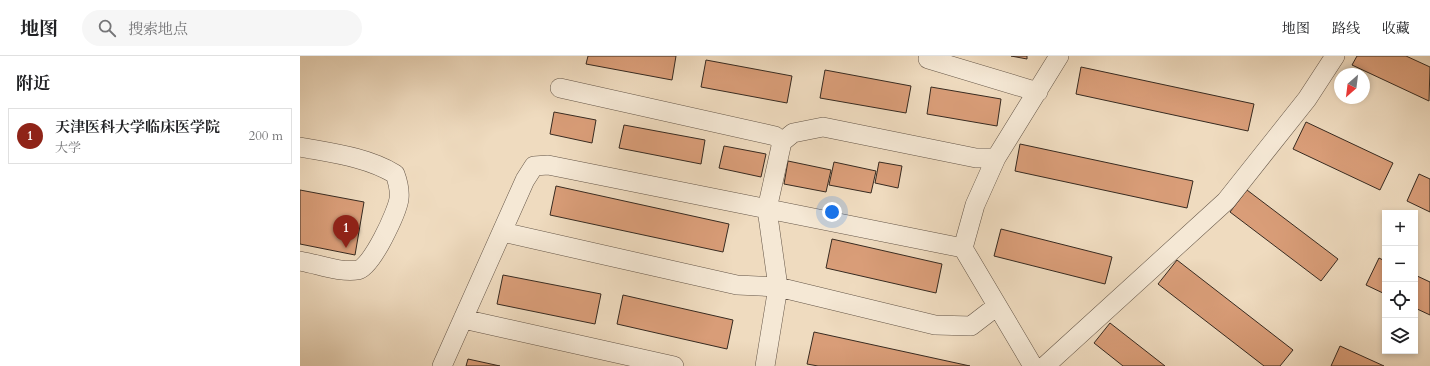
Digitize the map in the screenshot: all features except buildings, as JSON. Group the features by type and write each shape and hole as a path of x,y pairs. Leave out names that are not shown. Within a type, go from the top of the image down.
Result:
{"street":[{"path":"1033,366 963,248 975,205 996,158 1059,56"},
{"path":"1045,366 1226,201 1306,99 1335,56"},
{"path":"928,59 1038,92"},
{"path":"560,88 775,136 782,142"},
{"path":"765,366 778,287 767,209 782,142 793,133 823,127 976,158 996,158"},
{"path":"300,147 368,161 383,166 396,174 399,188 399,200 376,252 360,270 346,270 300,260"},
{"path":"442,366 525,180 534,166 548,165 963,248"},
{"path":"502,232 737,285 778,287 935,324 971,326 997,306"},
{"path":"463,319 674,366"}],"place":[{"name":"天津医科大学临床医学院","path":"346,248"}]}
